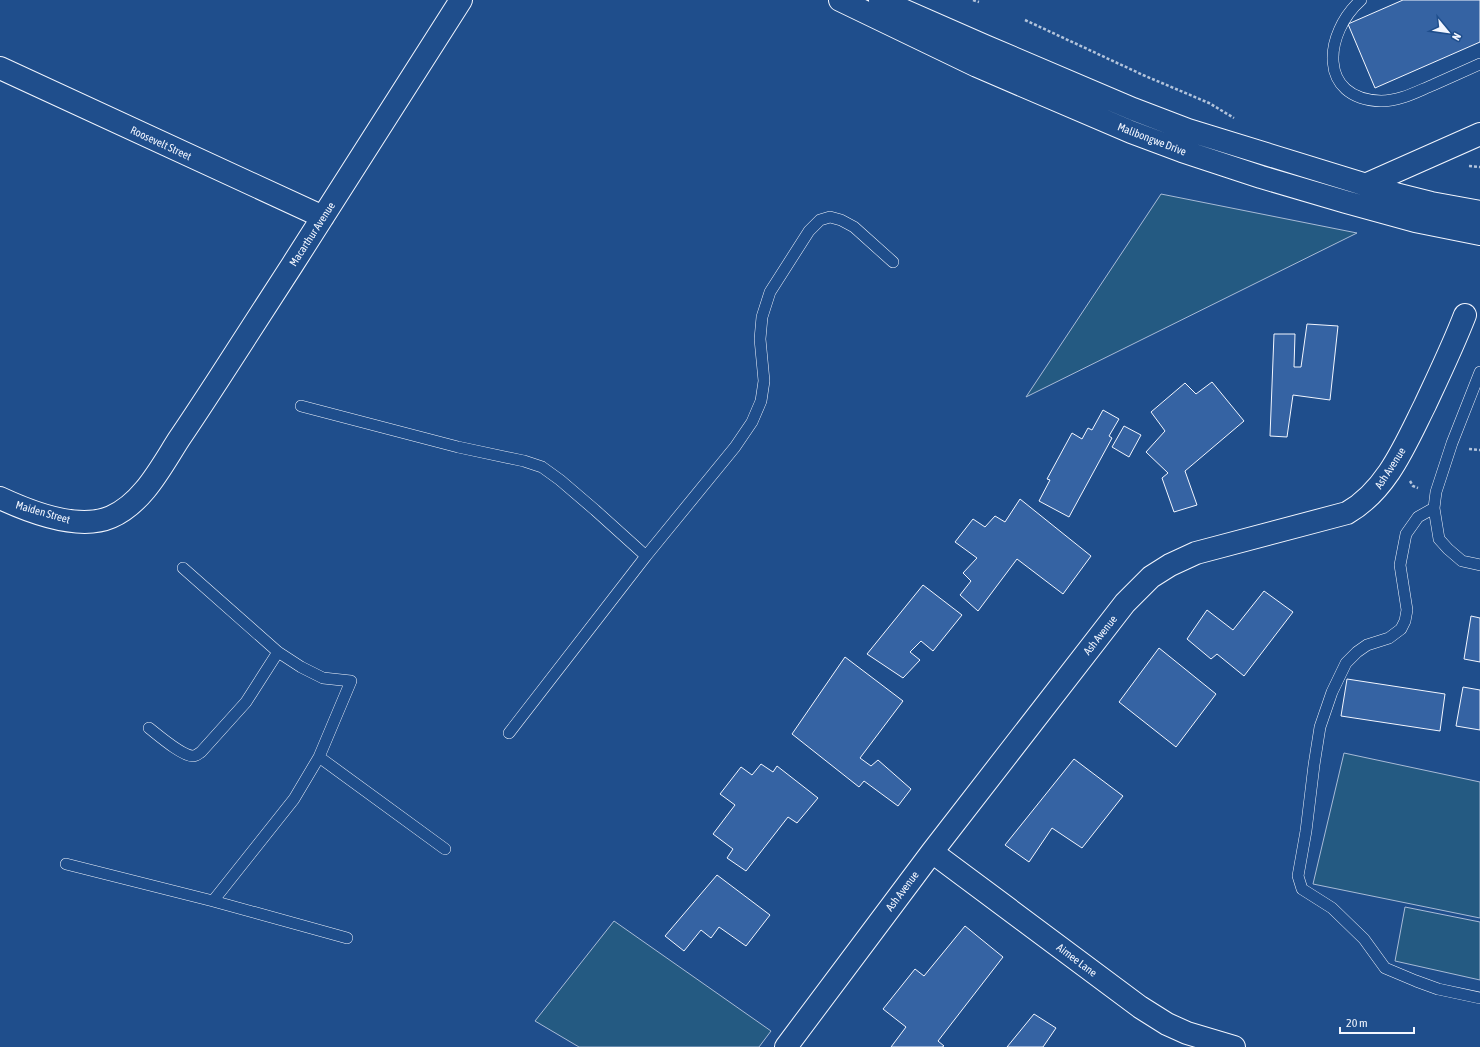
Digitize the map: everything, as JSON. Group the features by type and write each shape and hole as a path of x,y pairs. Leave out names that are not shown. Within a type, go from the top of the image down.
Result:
{"street":[{"name":"Macarthur Avenue","path":"161,468 461,0"},
{"name":"Malibongwe Drive","path":"840,0 977,66 1131,132 1182,151 1261,177 1346,202 1415,221 1480,234"},
{"name":"Malibongwe Drive","path":"880,0 1133,109 1188,130 1365,185 1431,203 1480,212"},
{"name":"Roosevelt Street","path":"0,68 323,217"},
{"path":"1365,185 1480,134"},
{"name":"Ash Avenue","path":"786,1047 932,852 1125,603 1151,577 1170,565 1196,553 1347,513 1360,505 1376,490 1390,472 1407,442 1450,352 1465,315"},
{"name":"Maiden Street","path":"0,498 47,516 78,522 94,522 111,517 127,507 142,493 161,468"},
{"name":"Aimee Lane","path":"932,852 1167,1024 1187,1033 1234,1047"}],"lane":[{"path":"1361,0 1355,5 1342,23 1335,40 1332,57 1336,78 1347,90 1363,98 1381,101 1402,98 1480,64"},
{"path":"509,733 646,556 735,447 752,422 760,401 764,381 760,339 762,317 770,292 809,231 820,220 830,217 842,220 854,227 893,262"},
{"path":"1480,372 1452,443 1436,492 1434,508 1440,539 1448,549 1462,561 1480,565"},
{"path":"301,406 451,445 524,461 542,467 560,480 646,556"},
{"path":"1434,508 1418,517 1406,534 1400,565 1407,610 1406,621 1401,628 1389,638 1367,645 1357,652 1346,663 1332,692 1320,727 1306,831 1298,876 1302,889 1332,908 1350,925 1364,939 1385,968 1438,989 1480,998"},
{"path":"183,568 278,652 301,667 323,678 351,681 319,757 294,799 213,901"},
{"path":"149,728 182,752 190,756 196,755 201,752 246,702 278,652"},
{"path":"319,757 445,849"},
{"path":"66,864 213,901 347,938"}],"path":[{"path":"973,0 979,2"},
{"path":"1025,20 1143,75 1209,103 1239,121"}],"shaded area":[{"path":"1161,194 1357,233 1026,397"},
{"path":"1344,753 1480,782 1480,918 1313,884"},
{"path":"1405,907 1480,922 1480,980 1395,961"},
{"path":"614,921 771,1031 759,1047 579,1047 535,1021"}],"building":[{"path":"1403,0 1480,0 1480,42 1375,88 1348,24"},
{"path":"1307,324 1338,326 1330,400 1293,395 1287,437 1270,436 1274,334 1295,334 1294,367 1301,367"},
{"path":"1212,382 1244,421 1185,471 1197,505 1174,512 1162,478 1168,473 1146,452 1165,431 1151,412 1185,383 1196,394"},
{"path":"1103,410 1119,419 1109,436 1112,438 1069,517 1039,501 1050,480 1047,479 1072,433 1082,439 1088,428 1092,430"},
{"path":"1124,426 1141,435 1129,457 1112,447"},
{"path":"1020,499 1091,556 1063,594 1017,559 978,611 960,595 971,581 963,573 977,558 955,542 973,519 985,527 995,516 1005,522"},
{"path":"923,585 962,615 933,651 921,641 910,652 920,660 903,678 867,654"},
{"path":"1264,591 1293,612 1244,676 1217,654 1211,659 1187,639 1207,610 1233,630"},
{"path":"1471,616 1480,618 1480,662 1464,659"},
{"path":"1159,648 1216,694 1176,747 1119,702"},
{"path":"845,657 903,701 860,758 871,766 878,760 911,789 898,806 864,781 859,787 792,734"},
{"path":"1347,679 1445,694 1440,731 1341,716"},
{"path":"1463,687 1480,690 1480,730 1456,726"},
{"path":"1074,759 1123,796 1082,848 1052,828 1029,862 1005,845"},
{"path":"761,764 773,772 777,766 818,798 797,823 788,817 746,871 727,858 733,849 713,834 735,805 720,794 741,767 752,775"},
{"path":"717,875 770,915 746,946 719,927 711,938 701,930 684,951 665,936"},
{"path":"965,926 1003,957 938,1041 944,1046 891,1047 906,1027 883,1009 915,969 924,976"},
{"path":"1034,1014 1056,1028 1043,1047 1007,1047"}]}
